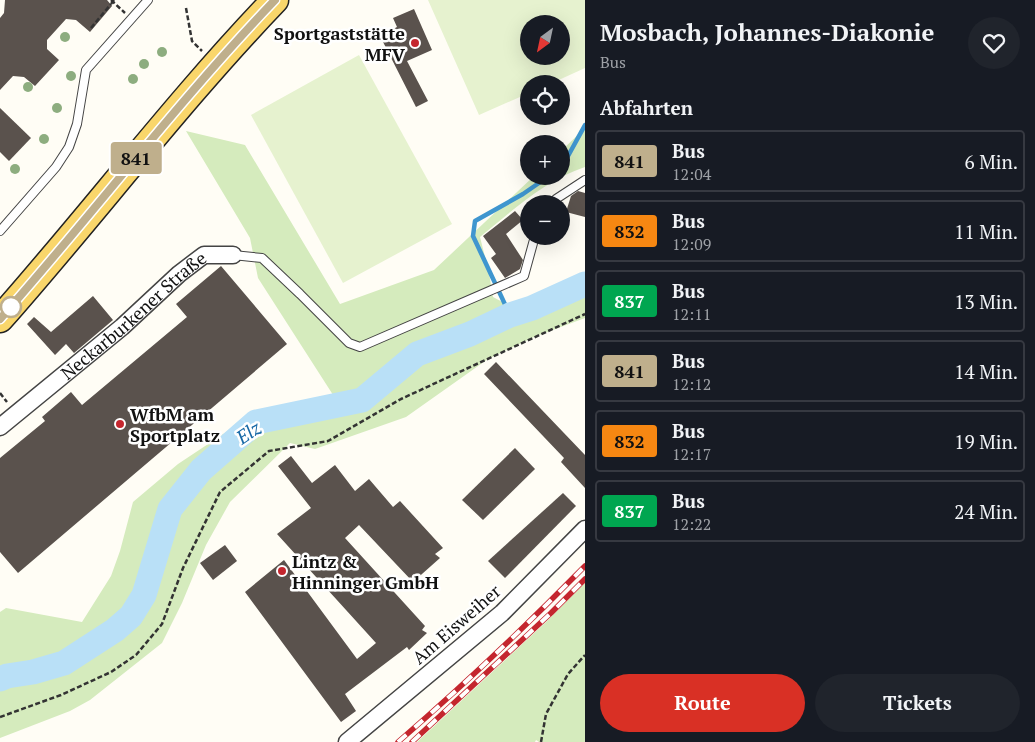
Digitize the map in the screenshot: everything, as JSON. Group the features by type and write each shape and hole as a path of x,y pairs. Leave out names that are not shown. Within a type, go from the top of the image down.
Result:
{"main road":[{"path":"0,319 217,63 275,0"}],"street":[{"name":"Neckarburkener Straße","path":"0,427 122,327 179,274 204,255 233,255"},
{"name":"Am Eisweiher","path":"347,742 502,613 585,529"}],"lane":[{"path":"0,231 56,167 69,147 77,124 86,70 148,0"},
{"path":"562,195 585,180"},
{"name":"Neckarburkener Straße","path":"233,255 262,258 349,343 360,347 491,292 524,276 533,245"}],"path":[{"path":"91,28 112,1 131,18"},
{"path":"186,8 192,41 217,63"},
{"path":"0,717 61,695 111,672 136,655 162,624 183,568 220,492 269,451 328,441 401,400 585,314"},
{"path":"541,742 546,714 568,674 585,656"}],"green space":[{"path":"428,0 585,0 585,68 570,75 520,75 520,97 479,115"},
{"path":"359,55 452,224 343,283 251,115"},
{"path":"585,128 585,167 570,173 570,142"},
{"path":"186,131 245,145 340,304 434,270 524,185 548,185 533,195 520,195 520,205 480,237 493,297 512,307 585,278 585,318 534,337 488,359 406,417 315,449 290,443 230,502 206,545 182,603 162,643 90,700 70,711 0,738 0,612 6,608 82,622 111,576 120,551 133,502 178,464 261,409 335,398 258,278 250,238"},
{"path":"585,583 585,742 539,742 536,740 535,742 417,742 546,622"}],"building":[{"path":"5,0 107,0 112,6 90,32 76,20 66,19 47,40 47,49 59,60 35,86 24,77 13,76 0,90 0,18 4,13"},
{"path":"414,9 432,50 407,61 428,101 416,107 380,36 397,27 393,18"},
{"path":"0,108 31,138 9,161 0,152"},
{"path":"578,191 585,193 585,217 570,213 571,196"},
{"path":"515,211 520,217 520,222 506,234 523,260 520,269 505,278 491,258 496,254 483,236"},
{"name":"WfbM am Sportplatz","path":"221,266 287,344 18,573 0,552 0,458 45,421 42,417 71,392 82,405 187,317 176,304"},
{"path":"93,296 113,320 74,353 66,344 55,355 27,324 34,317 51,332"},
{"path":"496,362 585,455 585,488 561,462 564,458 484,374"},
{"path":"515,448 535,469 483,520 462,500"},
{"path":"291,456 312,483 335,465 355,491 369,479 393,507 400,501 443,548 435,554 440,558 413,582 359,525 345,538 425,626 422,630 427,633 409,650 407,647 345,694 356,711 341,722 245,592 284,560 357,659 376,643 277,534 311,508 278,466"},
{"path":"563,493 576,506 505,578 488,561"},
{"path":"225,545 237,561 213,580 200,563"}],"waterway":[{"path":"570,152 585,125"},
{"path":"510,315 473,236 475,221 536,185"},
{"name":"Elz","path":"0,679 64,663 115,630 131,616 144,595 170,509 201,470 256,422 362,400 417,354 470,334 585,284"}],"railway":[{"path":"398,742 493,656 585,566"},
{"path":"412,742 585,579"}],"bus line":[{"name":"841","path":"0,319 192,91 275,0"}],"place":[{"name":"Sportgaststätte MFV","path":"415,43"},
{"name":"WfbM am Sportplatz","path":"120,424"},
{"name":"Lintz & Hinninger GmbH","path":"282,571"}]}
